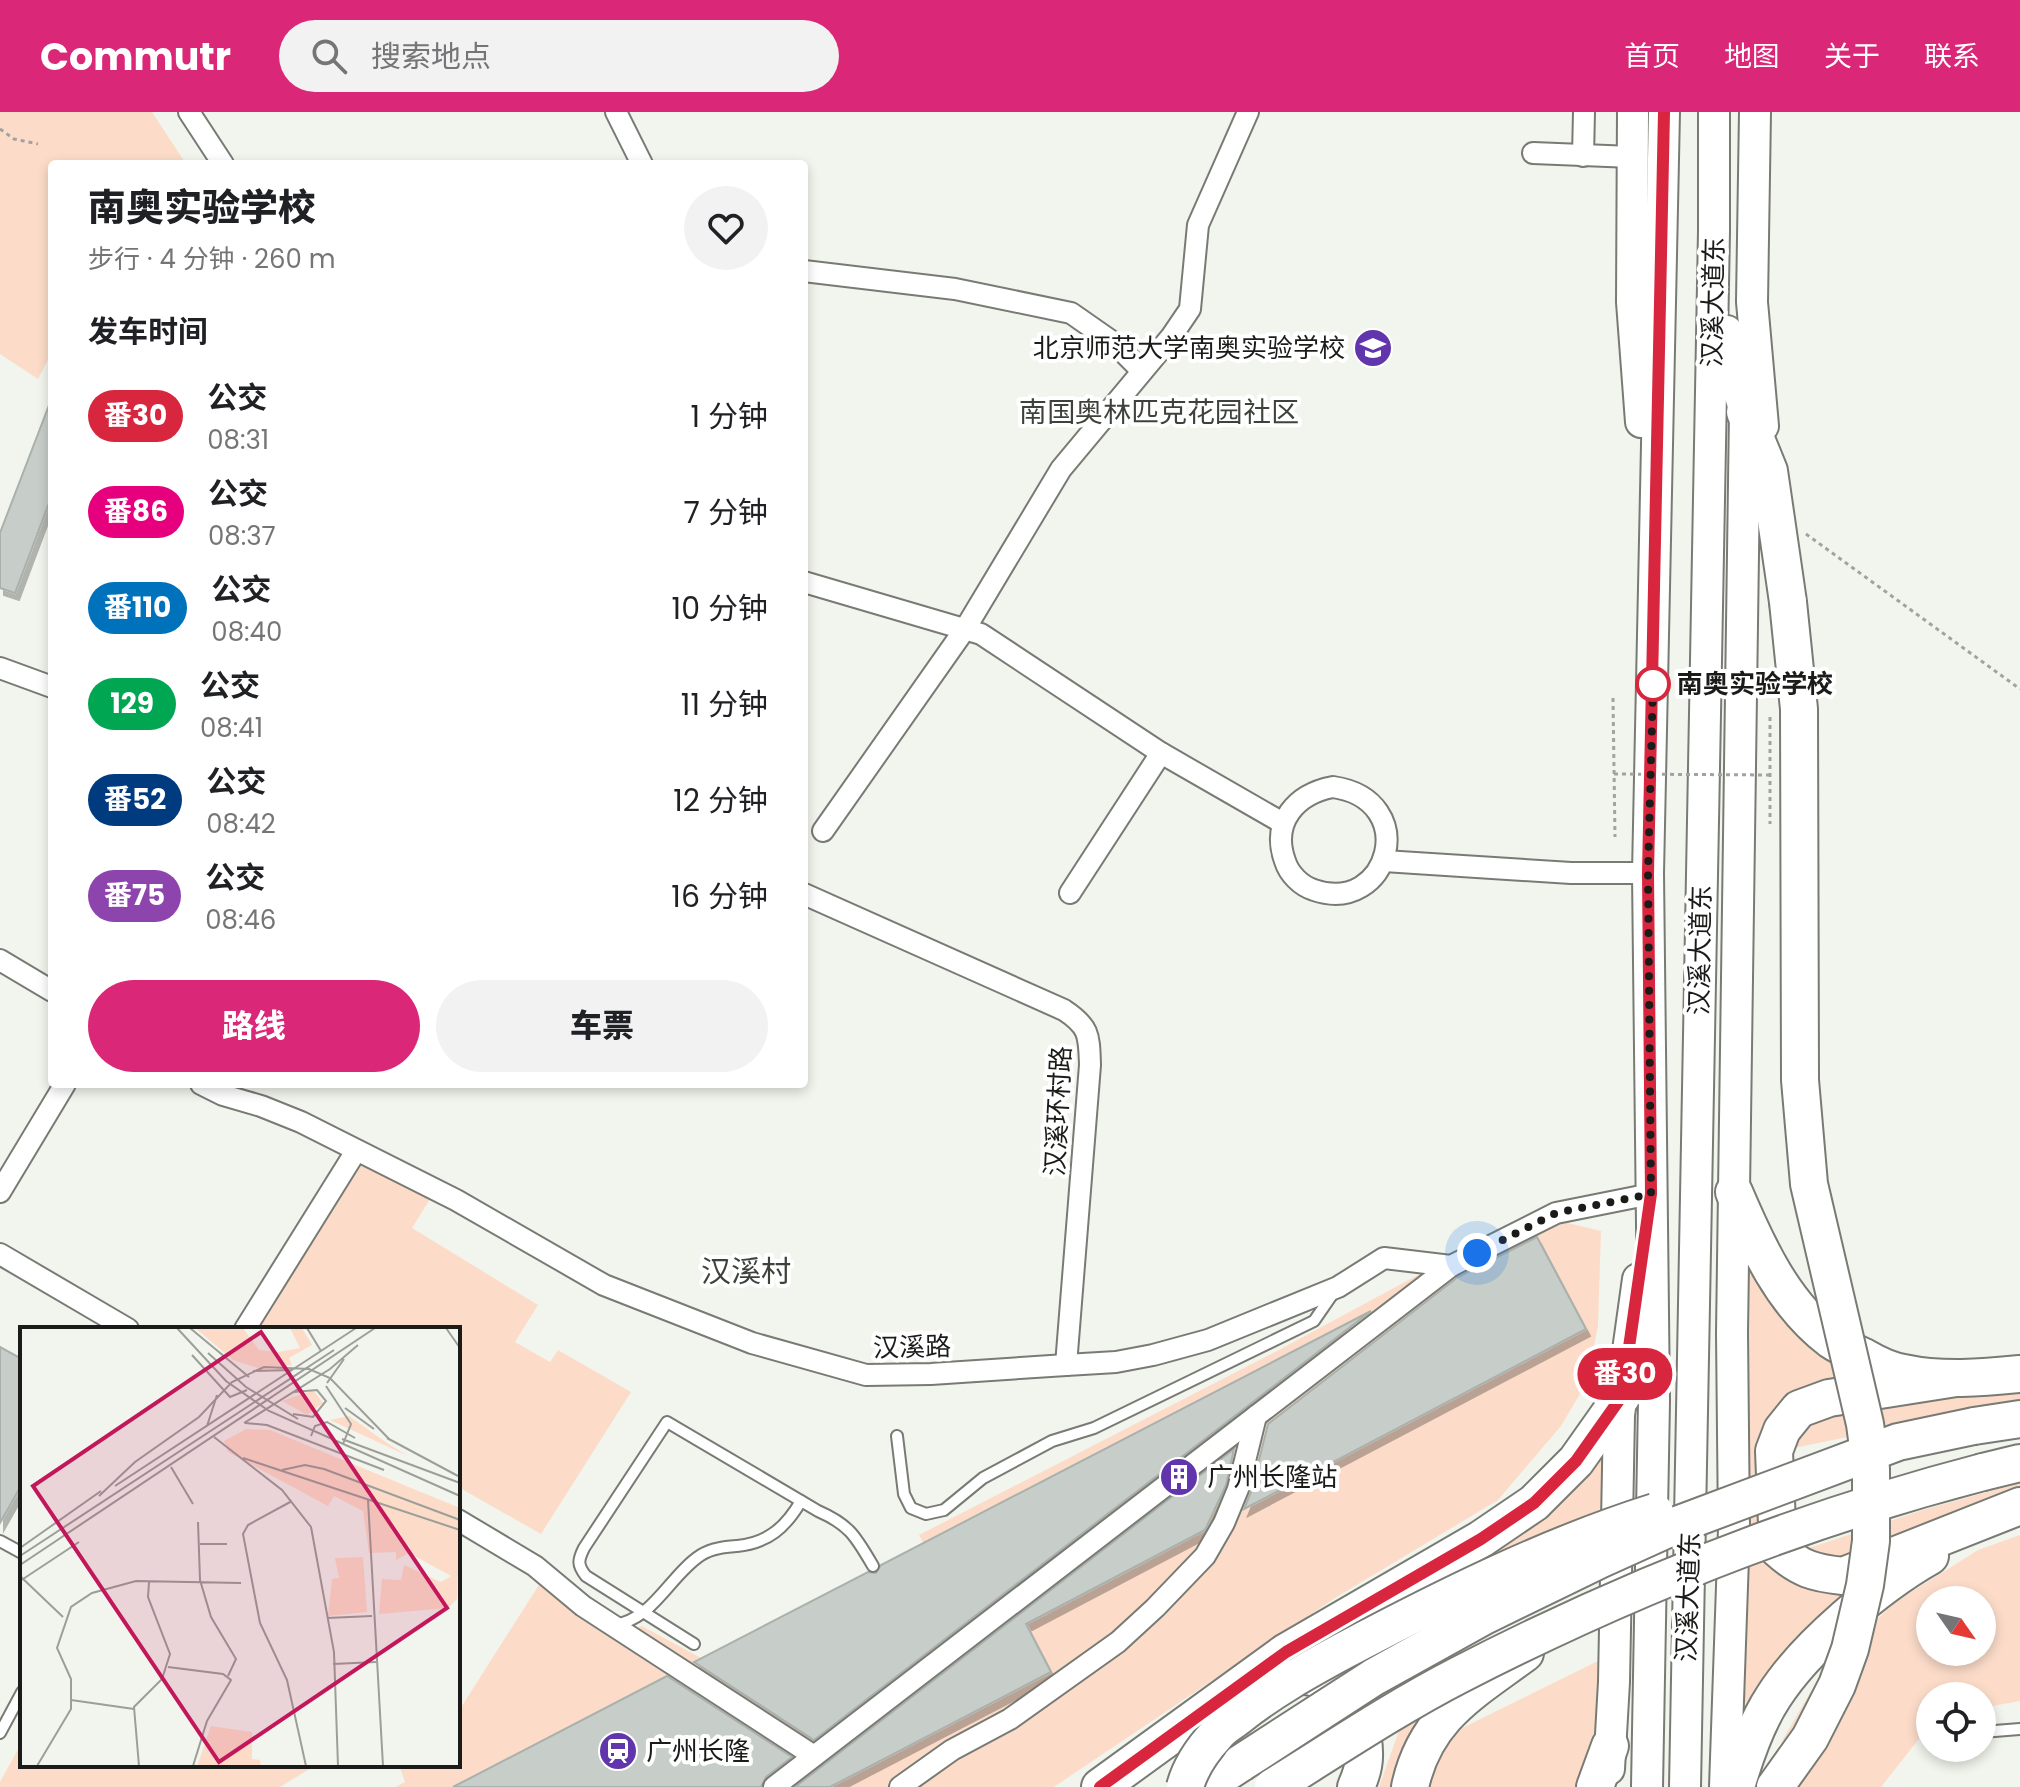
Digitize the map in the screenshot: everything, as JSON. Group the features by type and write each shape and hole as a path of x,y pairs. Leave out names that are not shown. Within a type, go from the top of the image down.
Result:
{"highway":[{"path":"1745,412 1769,471 1788,602 1799,709 1800,1080 1809,1184 1865,1424 1871,1469 1871,1541 1856,1623 1837,1685 1810,1738 1775,1787"},
{"path":"1734,1192 1776,1279 1832,1340 1877,1364 1902,1373 1956,1378"},
{"path":"2014,1508 1843,1576 1819,1573 1795,1565 1778,1549 1774,1451 1782,1430 1799,1409 1829,1398 1956,1378 2020,1374"},
{"path":"1100,1787 1286,1652 1481,1539 1534,1503 1576,1461 1622,1396"},
{"path":"1185,1787 1194,1764 1217,1733 1264,1696 1370,1637 1572,1541 1760,1475 1898,1442 2020,1419"},
{"path":"1204,1787 1374,1677 1523,1597 1674,1526 1898,1442"},
{"path":"1273,1787 1459,1675 1678,1574 1798,1528 1924,1487 2020,1463"},
{"path":"1736,1787 1748,1747 1774,1696 1802,1661 1840,1622 1919,1562 2014,1508"},
{"path":"1410,1787 1416,1761 1431,1731 1463,1699 1559,1627"},
{"path":"1200,1716 1292,1674 1319,1679 1347,1700 1359,1724 1364,1759 1356,1787"},
{"path":"1595,1787 1610,1746"}],"main road":[{"path":"1633,112 1632,302 1655,559"},
{"name":"汉溪大道东","path":"1647,1787 1654,1401 1648,873 1664,112"},
{"path":"1755,112 1752,302 1769,471"},
{"path":"1714,123 1731,367 1745,412 1732,1392 1734,1529 1725,1787"},
{"name":"汉溪大道东","path":"1685,1787 1714,123"},
{"path":"1608,1787 1614,1682 1619,1415 1651,1194"},
{"path":"1693,1381 1726,1753"}],"street":[{"path":"189,112 220,160"},
{"path":"616,112 640,160"},
{"path":"823,831 965,629 1061,469 1171,337 1190,309 1198,225 1248,112"},
{"path":"1583,156 1584,112"},
{"path":"1533,153 1632,157"},
{"path":"808,271 955,289 1071,313 1114,343 1142,371"},
{"path":"808,583 981,634 1161,753 1281,822"},
{"path":"0,668 48,686"},
{"path":"1070,893 1161,753"},
{"path":"1333,787 1350,790 1366,798 1382,818 1387,844 1384,861 1374,876 1352,891 1326,894 1309,889 1295,878 1285,864 1281,822 1300,799 1316,790 1333,787"},
{"path":"1384,861 1571,873 1648,873"},
{"name":"汉溪环村路","path":"808,896 1064,1010 1081,1022 1089,1036 1090,1065 1066,1365"},
{"path":"0,960 48,989"},
{"path":"0,1192 63,1088"},
{"name":"汉溪路","path":"209,1088 301,1122 456,1200 604,1285 752,1343 866,1375 1116,1362 1208,1340 1338,1287 1384,1258 1451,1266"},
{"path":"246,1327 356,1151"},
{"path":"774,1787 1451,1266 1556,1213 1651,1194"},
{"path":"0,1254 125,1327"},
{"path":"900,1787 952,1750 1010,1719 1118,1642 1165,1598 1205,1556 1224,1523 1238,1489 1256,1416"},
{"path":"460,1521 535,1566 583,1606 814,1756"}],"lane":[{"path":"897,1436 904,1494 911,1508 926,1514 944,1510 983,1478 1052,1441 1094,1428 1314,1321 1338,1287"},
{"path":"694,1644 579,1569 578,1560 667,1422 839,1520 851,1530 873,1566"},
{"path":"612,1625 638,1617 705,1552 747,1545 777,1533 790,1520 801,1501"},
{"path":"0,1541 20,1552"},
{"path":"0,1733 20,1696"},
{"path":"1996,1731 2020,1729"}],"path":[{"path":"0,129 14,139 38,144"},
{"path":"1803,532 2020,689"},
{"path":"1613,698 1615,837"},
{"path":"1770,717 1770,824"},
{"path":"1614,774 1770,775"}],"shaded area":[{"path":"0,112 152,112 183,160 48,160 48,360 38,379 0,354"},
{"path":"363,1162 430,1199 412,1228 538,1305 515,1342 550,1362 558,1350 631,1392 541,1534 460,1488 460,1327 258,1327"},
{"path":"1531,1214 1601,1231 1598,1326 1587,1382 1561,1426 1498,1500 1335,1598 1054,1787 396,1787 405,1782 400,1767 460,1767 460,1709 542,1580 621,1633 642,1626 769,1695 952,1595 919,1535 1277,1351"},
{"path":"1745,1247 1877,1378 1787,1400 1768,1554 1842,1585 1841,1606 1754,1713 1737,1712"},
{"path":"2020,1385 2020,1401 1780,1451 1812,1412"},
{"path":"1595,1452 1607,1455 1610,1505 1444,1579"},
{"path":"2020,1483 2020,1499 1852,1566 1797,1552 1926,1509"},
{"path":"2020,1535 2020,1701 1996,1705 1996,1682 1916,1682 1916,1743 1881,1787 1767,1787 1783,1739 1821,1674 1894,1603 1916,1589 1916,1666 1996,1666 1996,1586 1921,1586 1978,1550"},
{"path":"1602,1659 1600,1735 1585,1787 1426,1787 1444,1737"},
{"path":"1439,1704 1396,1787 1379,1787 1401,1725"},
{"path":"20,1746 20,1767 313,1767 280,1787 0,1787"}],"building":[{"path":"48,408 48,506 15,593 0,588 0,533"},
{"path":"1537,1237 1586,1329 1244,1509 1268,1424 1458,1277"},
{"path":"1371,1311 814,1740 694,1662 868,1572 876,1573 881,1565"},
{"path":"0,1347 20,1358 20,1488 0,1523"},
{"path":"1234,1449 1226,1485 1205,1530 1026,1624 1051,1672 830,1787 795,1787"},
{"path":"667,1676 792,1757 766,1777 761,1787 453,1787"}],"bus line":[{"name":"番30","path":"1100,1787 1286,1652 1481,1539 1534,1503 1576,1461 1622,1396 1651,1194 1648,873 1664,112"}],"place":[{"name":"北京师范大学南奥实验学校","path":"1373,348"},
{"name":"南奥实验学校","path":"1653,684"},
{"name":"广州长隆站","path":"1179,1477"},
{"name":"广州长隆","path":"618,1751"}],"district":[{"name":"南国奥林匹克花园社区","path":"1159,412"},
{"name":"汉溪村","path":"746,1271"}],"route":[{"path":"1477,1253 1556,1213 1651,1194 1648,873 1653,684"}]}
